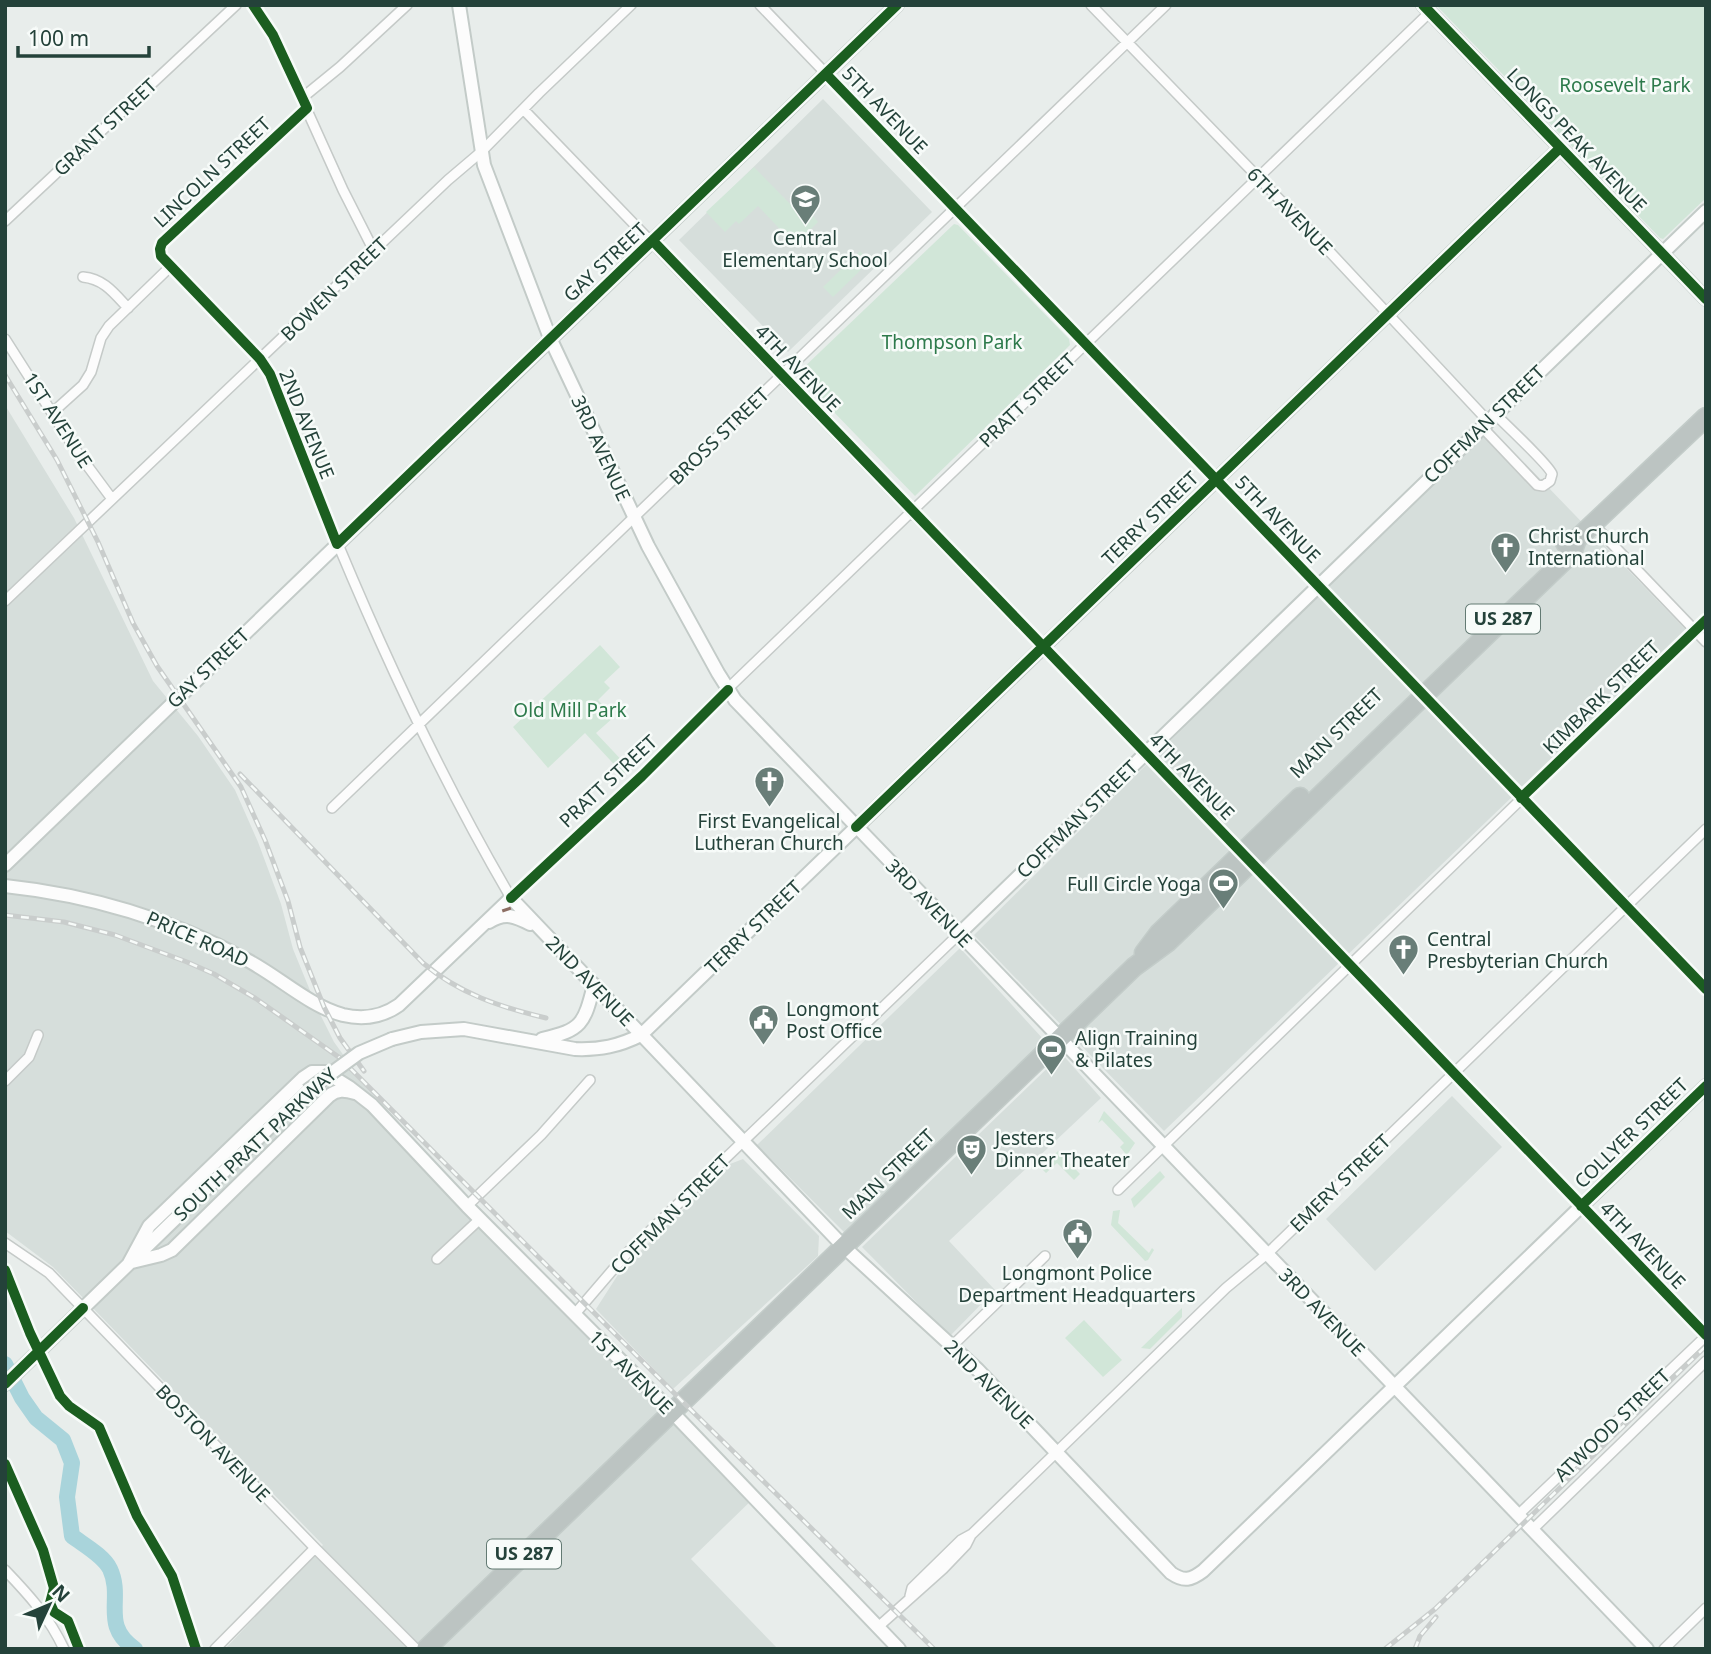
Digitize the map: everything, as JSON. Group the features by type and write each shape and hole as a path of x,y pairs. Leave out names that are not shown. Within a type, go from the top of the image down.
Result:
{"highway":[{"name":"MAIN STREET","path":"672,1412 1134,967 1159,933 1246,857 1419,691 1564,544 1577,540 1706,418"},
{"name":"US 287","path":"426,1649 672,1412"}],"street":[{"name":"GRANT STREET","path":"5,221 236,5"},
{"path":"253,5 273,35 343,190 374,251"},
{"path":"302,98 407,5"},
{"name":"3RD AVENUE","path":"459,5 481,152 550,338 634,517 728,690 856,827 1647,1649"},
{"name":"BOWEN STREET","path":"5,601 481,152 631,5"},
{"name":"5TH AVENUE","path":"760,5 1706,989"},
{"name":"GAY STREET","path":"5,865 897,5"},
{"name":"6TH AVENUE","path":"1091,5 1488,420 1537,485 1543,486 1550,481 1552,474 1549,467 1488,420"},
{"name":"BROSS STREET","path":"332,808 1166,5"},
{"name":"LONGS PEAK AVENUE","path":"1427,9 1706,299"},
{"name":"PRATT STREET","path":"379,1015 399,1004 642,776 1258,178 1427,9"},
{"name":"LINCOLN STREET","path":"171,266 161,256 162,243 307,108"},
{"name":"4TH AVENUE","path":"523,109 1706,1336"},
{"name":"TERRY STREET","path":"641,1034 1560,148"},
{"name":"COFFMAN STREET","path":"574,1315 628,1252 1706,211"},
{"path":"51,413 83,385 91,372 101,338 109,326 171,266"},
{"name":"2ND AVENUE","path":"171,266 260,359 270,374 337,544 419,726 511,898 843,1246 953,1346 1179,1579"},
{"path":"83,277 105,283 128,308"},
{"name":"1ST AVENUE","path":"5,340 75,449 112,499"},
{"path":"1593,524 1706,642"},
{"name":"KIMBARK STREET","path":"1118,1190 1706,620"},
{"name":"EMERY STREET","path":"878,1627 910,1596 917,1594 966,1545 972,1534 1056,1452 1225,1290 1267,1254 1706,829"},
{"name":"PRICE ROAD","path":"5,886 89,899 140,913 216,943 324,1007 357,1018 379,1015"},
{"path":"477,929 499,916 508,915 543,931"},
{"path":"535,1041 564,1033 577,1026 588,1012 594,985"},
{"name":"SOUTH PRATT PARKWAY","path":"5,1384 307,1091 359,1053 392,1040 442,1029 473,1030 520,1037 575,1049 618,1045 641,1034"},
{"path":"5,1081 29,1057 38,1035"},
{"name":"1ST AVENUE","path":"129,1263 149,1226 303,1078 312,1072 325,1072 362,1096 672,1412 899,1649"},
{"path":"467,1206 541,1135 590,1080"},
{"name":"COLLYER STREET","path":"1179,1579 1192,1579 1203,1571 1706,1086"},
{"path":"129,1263 172,1250 334,1092 342,1091 362,1096"},
{"path":"437,1259 480,1219"},
{"name":"BOSTON AVENUE","path":"5,1243 49,1273 416,1649"},
{"path":"953,1346 1045,1256"},
{"name":"ATWOOD STREET","path":"1518,1515 1706,1336"},
{"name":"ATWOOD STREET","path":"1532,1530 1706,1361"},
{"path":"215,1649 315,1548"},
{"path":"5,1570 38,1604 52,1623 64,1649"},
{"path":"1664,1649 1706,1608"}],"shaded area":[{"name":"Central Elementary School","path":"823,99 932,212 788,352 679,240"},
{"path":"5,405 74,518 153,681 198,736 235,790 281,904 293,949 334,1042 357,1074 426,1155 759,1493 691,1559 778,1649 225,1649 323,1545 53,1267 5,1231"},
{"path":"1489,426 1686,630 1164,1131 974,935"},
{"path":"960,948 1044,1040 845,1233 757,1145"},
{"path":"1062,1054 1101,1098 949,1241 995,1290 950,1336 862,1247"},
{"path":"1452,1096 1502,1147 1375,1271 1326,1219"},
{"path":"743,1159 819,1236 818,1256 673,1389 596,1309 621,1270 730,1164"}],"green space":[{"name":"Roosevelt Park","path":"1436,5 1706,5 1706,198 1663,239 1660,238"},
{"path":"754,167 796,210 812,195 819,203 810,212 818,222 795,245 758,206 739,224 736,221 725,232 706,212"},
{"name":"Thompson Park","path":"954,224 958,225 1069,339 1070,345 915,496 800,377 799,372"},
{"path":"860,251 870,261 833,297 823,287"},
{"name":"Old Mill Park","path":"600,645 620,667 604,682 610,688 598,700 614,717 596,733 629,768 623,774 585,733 548,768 513,727"},
{"path":"1104,1111 1135,1143 1123,1161 1120,1157 1125,1153 1120,1147 1124,1143 1102,1120 1098,1123"},
{"path":"1058,1151 1080,1174 1074,1180 1057,1163 1046,1173 1041,1168"},
{"path":"1160,1171 1165,1177 1134,1208 1131,1199"},
{"path":"1120,1210 1118,1223 1149,1253 1152,1248 1154,1250 1148,1260 1145,1261 1111,1225 1113,1211"},
{"path":"1182,1308 1182,1317 1150,1349 1141,1348"},
{"path":"1084,1320 1122,1360 1103,1377 1065,1338"}],"waterway":[{"path":"5,1364 22,1398 36,1418 63,1440 72,1463 67,1497 72,1536 99,1555 110,1569 114,1580 115,1621 118,1631 135,1649"}],"railway":[{"path":"5,375 57,460 98,542 133,623 157,666 241,787 265,840 288,901 300,947 324,1007 340,1038 364,1071"},
{"path":"240,774 423,963 451,983 481,998 546,1018"},
{"path":"5,915 64,922 115,935 187,962 255,998 340,1058 934,1649"},
{"path":"1385,1649 1435,1609 1706,1346"},
{"path":"1415,1649 1420,1636 1436,1617"}],"cycle path":[{"path":"253,5 273,35 307,108 162,243 161,256 260,359 270,374 337,544 897,5"},
{"path":"1423,5 1706,299"},
{"path":"826,74 1706,989"},
{"path":"856,827 1560,148"},
{"path":"653,241 1706,1335"},
{"path":"1521,798 1706,620"},
{"path":"511,898 642,776 728,690"},
{"path":"1581,1206 1706,1086"},
{"path":"5,1270 30,1333 60,1396 69,1406 99,1427 137,1516 172,1576 196,1649"},
{"path":"5,1384 83,1308"},
{"path":"5,1464 43,1550 54,1588 50,1603 54,1612 68,1621 79,1649"}],"place":[{"name":"Central Elementary School","path":"805,226"},
{"name":"Christ Church International","path":"1505,574"},
{"name":"First Evangelical Lutheran Church","path":"769,809"},
{"name":"Full Circle Yoga","path":"1224,911"},
{"name":"Central Presbyterian Church","path":"1404,977"},
{"name":"Longmont Post Office","path":"763,1047"},
{"name":"Align Training & Pilates","path":"1052,1076"},
{"name":"Jesters Dinner Theater","path":"972,1176"},
{"name":"Longmont Police Department Headquarters","path":"1077,1261"}]}
